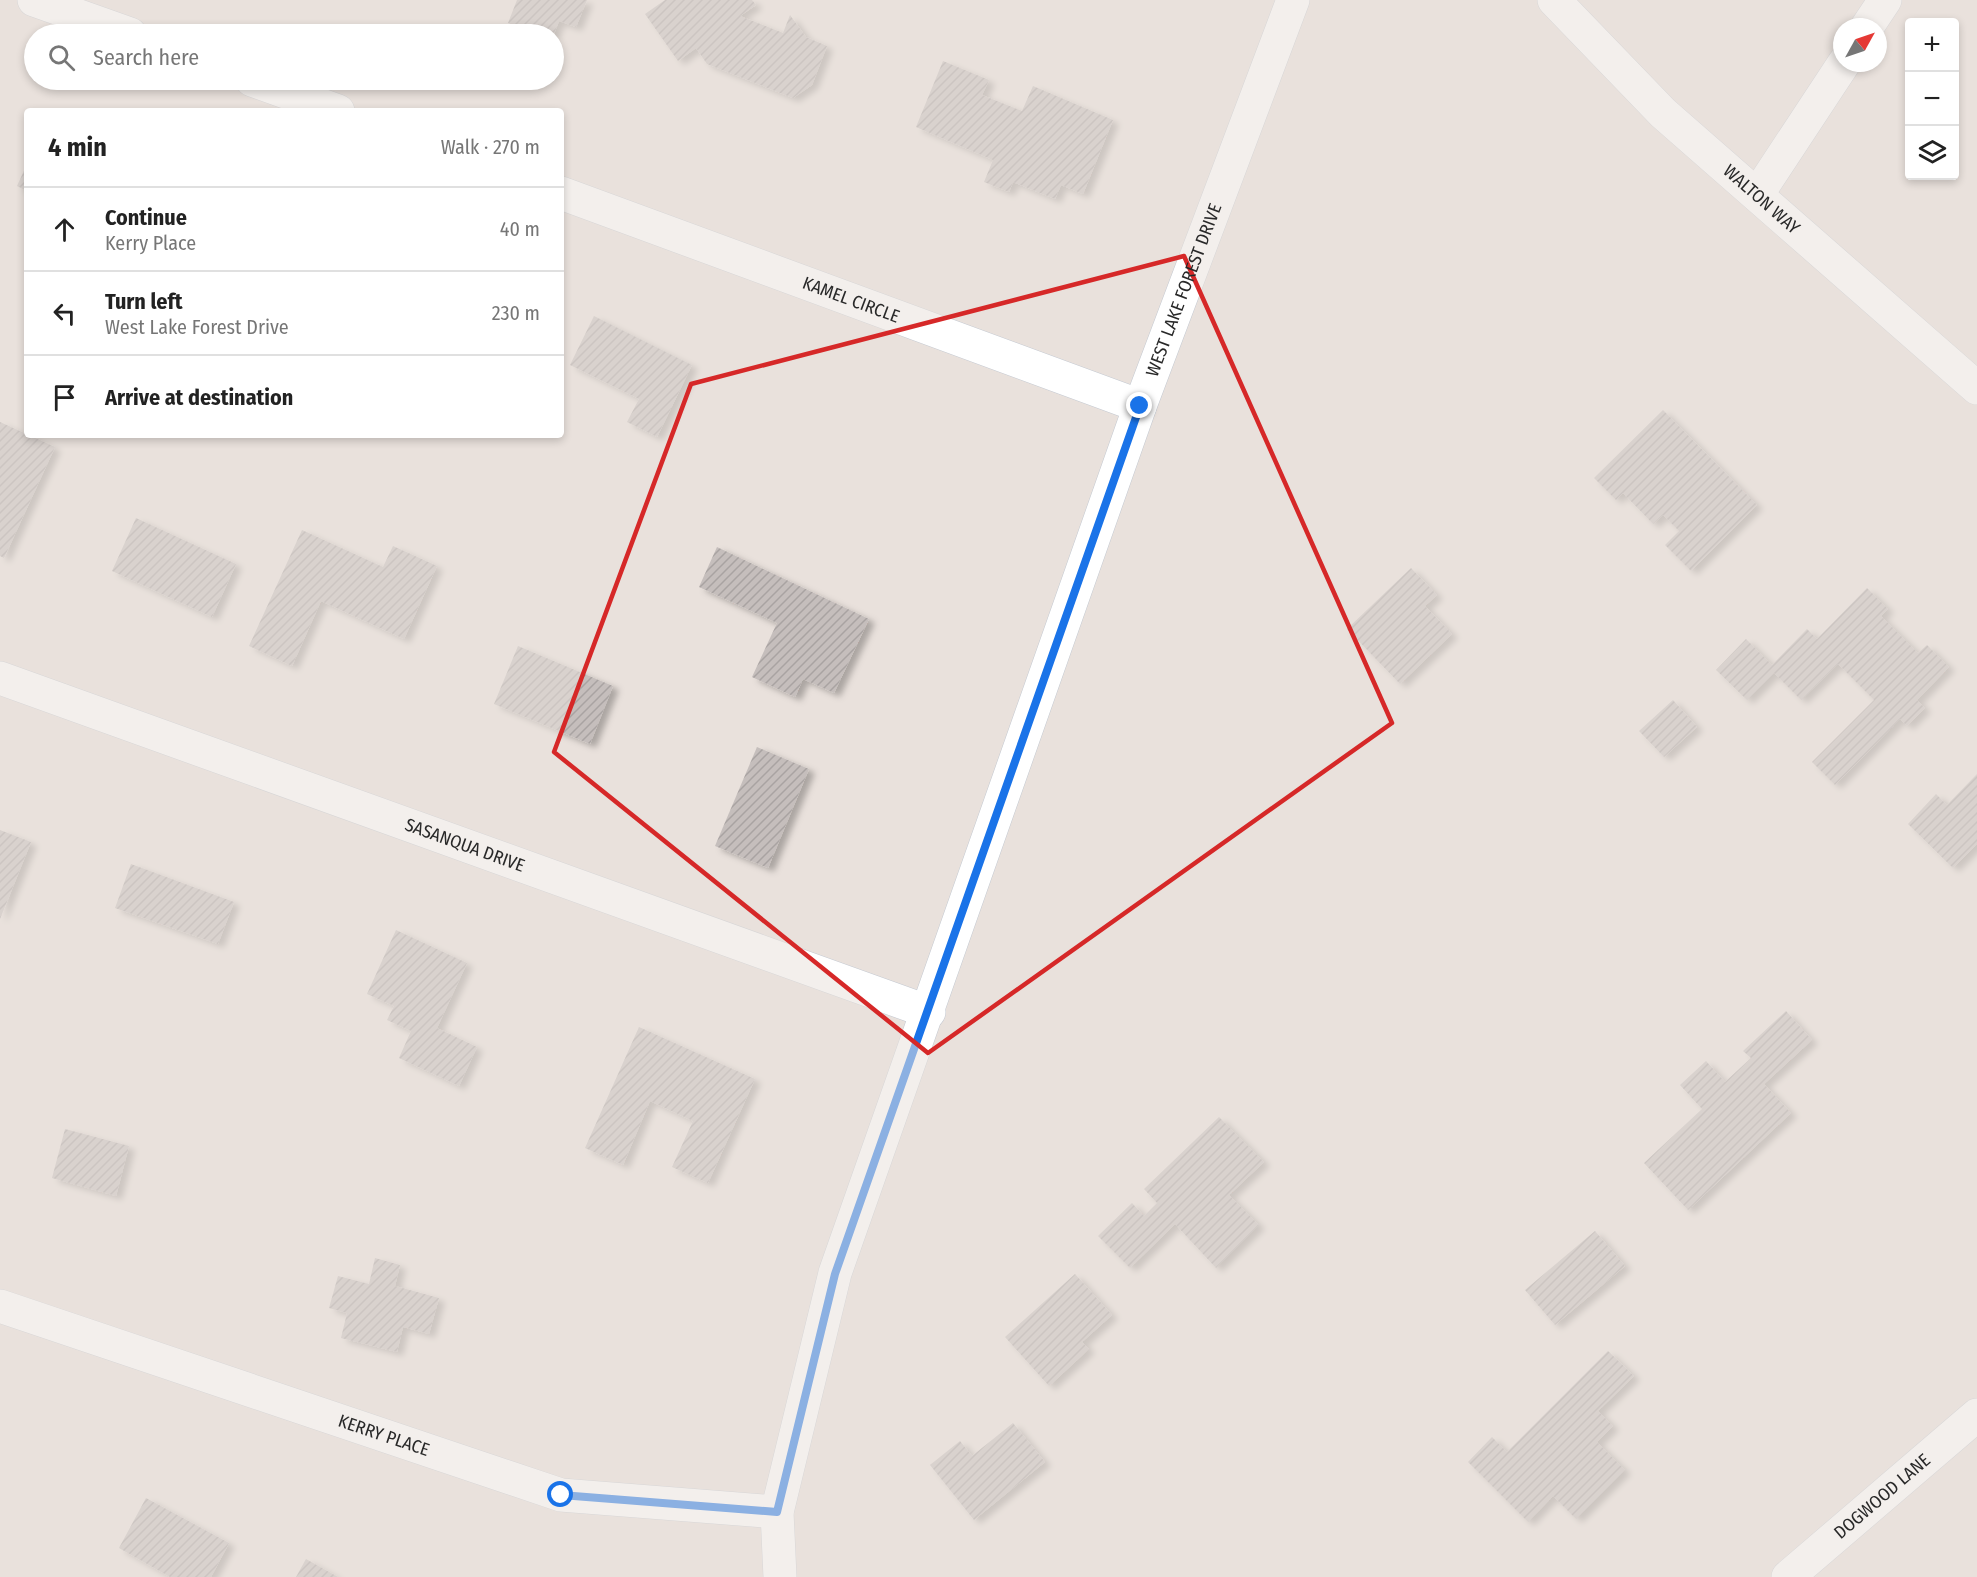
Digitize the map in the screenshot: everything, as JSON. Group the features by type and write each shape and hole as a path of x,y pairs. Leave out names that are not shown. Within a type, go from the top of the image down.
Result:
{"street":[{"path":"34,0 102,24"},
{"name":"WEST LAKE FOREST DRIVE","path":"780,1577 777,1512 835,1274 929,1012 1140,406 1293,0"},
{"name":"WALTON WAY","path":"1554,0 1663,113 1977,388"},
{"path":"1873,18 1885,0"},
{"path":"1757,195 1838,72"},
{"path":"280,90 330,108"},
{"name":"KAMEL CIRCLE","path":"564,194 1140,406"},
{"name":"SASANQUA DRIVE","path":"0,678 929,1012"},
{"name":"KERRY PLACE","path":"0,1306 561,1495 777,1512"},
{"name":"DOGWOOD LANE","path":"1788,1577 1977,1415"}],"highlighted area":[{"path":"1184,256 1392,723 928,1053 554,752 691,384"}],"building":[{"path":"517,0 587,0 576,27 559,21 558,24 508,23"},
{"path":"665,0 752,0 756,5 740,16 783,33 790,15 806,37 827,46 812,85 793,98 707,64 696,48 678,61 645,14"},
{"path":"943,61 989,80 982,95 1022,111 1033,86 1113,120 1083,194 1061,185 1055,199 1013,182 1009,192 984,182 993,160 916,127"},
{"path":"24,171 24,190 17,186"},
{"path":"594,316 692,365 657,437 627,422 639,399 570,365"},
{"path":"1663,410 1757,505 1691,571 1665,545 1679,531 1663,515 1653,524 1623,493 1616,500 1594,478"},
{"path":"0,422 24,433 24,438 35,438 55,447 4,558 0,556"},
{"path":"136,518 236,564 212,617 112,571"},
{"path":"302,530 383,567 393,546 437,566 404,639 321,601 292,666 249,646"},
{"path":"717,547 869,619 834,693 803,679 795,697 752,677 777,623 699,587"},
{"path":"1411,568 1437,595 1425,606 1452,634 1400,684 1347,629"},
{"path":"1867,588 1888,609 1881,616 1918,653 1927,645 1949,667 1917,700 1925,708 1907,726 1900,719 1835,785 1812,762 1874,700 1838,664 1801,700 1774,673 1747,700 1716,670 1746,639 1772,665 1807,629 1817,639"},
{"path":"518,646 613,686 590,744 494,704"},
{"path":"1673,700 1697,727 1664,757 1639,731"},
{"path":"757,747 809,769 768,868 715,846"},
{"path":"1977,774 1977,844 1953,868 1908,824 1936,794 1947,805"},
{"path":"0,830 31,842 0,919"},
{"path":"131,864 234,902 218,944 115,908"},
{"path":"396,930 467,963 437,1028 477,1047 459,1086 399,1058 411,1031 387,1020 394,1006 367,994"},
{"path":"1786,1011 1812,1040 1764,1084 1791,1113 1688,1210 1644,1163 1702,1109 1680,1085 1706,1061 1725,1082 1751,1058 1743,1051"},
{"path":"639,1027 755,1079 708,1183 672,1167 693,1121 650,1101 623,1165 585,1148"},
{"path":"1219,1117 1264,1162 1229,1195 1259,1225 1216,1268 1175,1224 1130,1268 1098,1236 1132,1203 1144,1216 1157,1203 1144,1189"},
{"path":"65,1129 129,1146 116,1196 52,1178"},
{"path":"1595,1231 1625,1266 1555,1325 1525,1290"},
{"path":"375,1258 400,1265 395,1286 439,1298 429,1334 403,1327 397,1352 341,1338 347,1313 329,1308 338,1276 369,1284"},
{"path":"1075,1274 1112,1315 1082,1342 1089,1349 1049,1386 1005,1337"},
{"path":"1608,1351 1634,1376 1598,1411 1613,1426 1597,1442 1625,1470 1576,1519 1553,1496 1528,1522 1468,1462 1492,1437 1507,1452"},
{"path":"1013,1423 1045,1462 974,1520 930,1465 960,1441 972,1456"},
{"path":"146,1498 229,1543 211,1577 170,1577 119,1548"},
{"path":"306,1559 338,1577 296,1577"}],"route":[{"path":"561,1495 777,1512 835,1274 929,1012 1140,406"}]}
